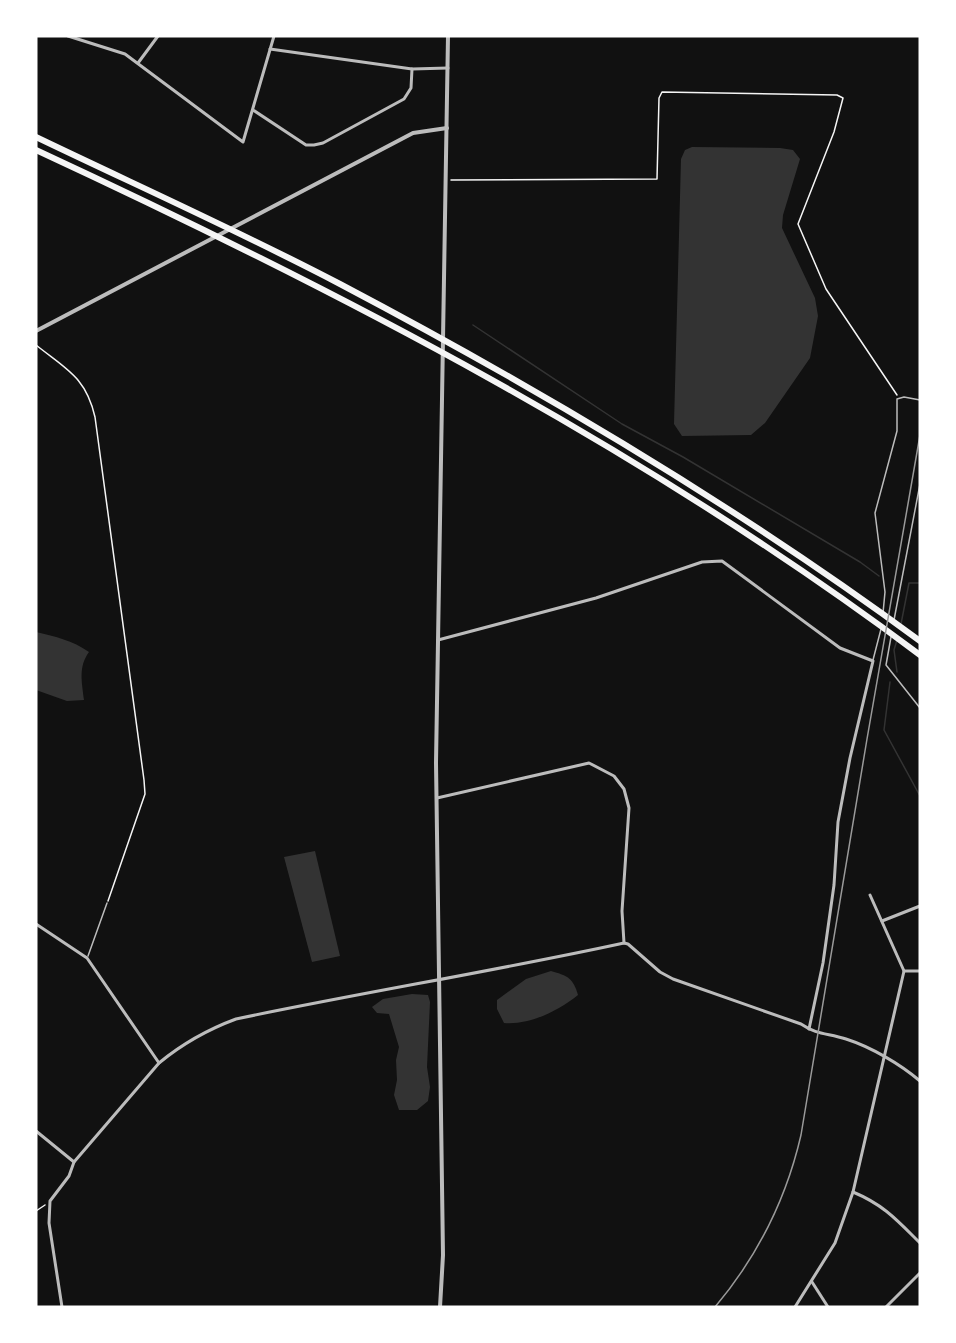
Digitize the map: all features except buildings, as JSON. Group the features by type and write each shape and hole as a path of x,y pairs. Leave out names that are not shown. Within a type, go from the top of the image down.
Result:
{"highway":[{"path":"36,137 338,283 480,360 674,474 870,604 920,640"},
{"path":"36,150 336,295 460,361 567,422 692,500 868,617 920,656"}],"street":[{"path":"68,36 125,54 243,142 274,36"},
{"path":"138,63 158,36"},
{"path":"440,1307 443,1262 437,798 448,36"},
{"path":"270,49 412,69 448,68"},
{"path":"253,110 306,144 323,143 404,99 411,88 412,69"},
{"path":"36,331 413,134 447,128"},
{"path":"438,640 596,598 702,562 722,561 840,648 873,661 850,758 838,822 834,885 823,963 809,1029"},
{"path":"437,798 589,763 614,776 624,789 629,808 622,911 624,943"},
{"path":"795,1307 835,1243 848,1208 904,971 870,895"},
{"path":"882,921 920,906"},
{"path":"36,924 87,958 159,1063"},
{"path":"62,1307 49,1223 50,1201 69,1176 74,1162 159,1063 172,1052 217,1026 236,1019 624,943 660,972 673,979 801,1024 819,1034 846,1039 885,1058 920,1081"},
{"path":"904,971 920,971"},
{"path":"36,1131 74,1162"},
{"path":"853,1192 874,1200 920,1243"},
{"path":"886,1307 920,1273"},
{"path":"812,1282 828,1307"}],"lane":[{"path":"883,614 885,591 875,513 897,431 898,398 920,400"},
{"path":"920,484 886,661 888,669 920,708"},
{"path":"873,661 881,625"},
{"path":"87,958 107,903"}],"path":[{"path":"447,180 657,179 658,108 662,92 837,95 843,98 834,132 798,224 826,289 898,398"},
{"path":"36,345 80,381 91,399 144,780 145,794 107,903"},
{"path":"36,1211 50,1201"}],"shaded area":[{"path":"692,147 780,148 793,150 800,159 783,215 782,228 815,298 818,316 810,358 765,423 751,435 682,436 674,424 681,159 685,150"},
{"path":"36,632 57,637 89,652 82,669 84,700 67,701 36,690"},
{"path":"315,851 340,956 312,962 284,857"},
{"path":"551,971 569,978 578,995 543,1016 524,1022 504,1023 497,1009 497,1000 526,979"},
{"path":"412,994 428,995 430,1002 427,1067 430,1087 428,1101 417,1110 399,1110 394,1095 399,1047 389,1014 377,1013 372,1007 383,999"}],"waterway":[{"path":"473,325 622,424 683,457 860,562 879,576"},
{"path":"901,624 909,583 920,583"},
{"path":"897,640 894,650 897,672"},
{"path":"890,682 884,730 920,796"}],"railway":[{"path":"715,1307 744,1268 779,1205 801,1135 920,435"}]}
